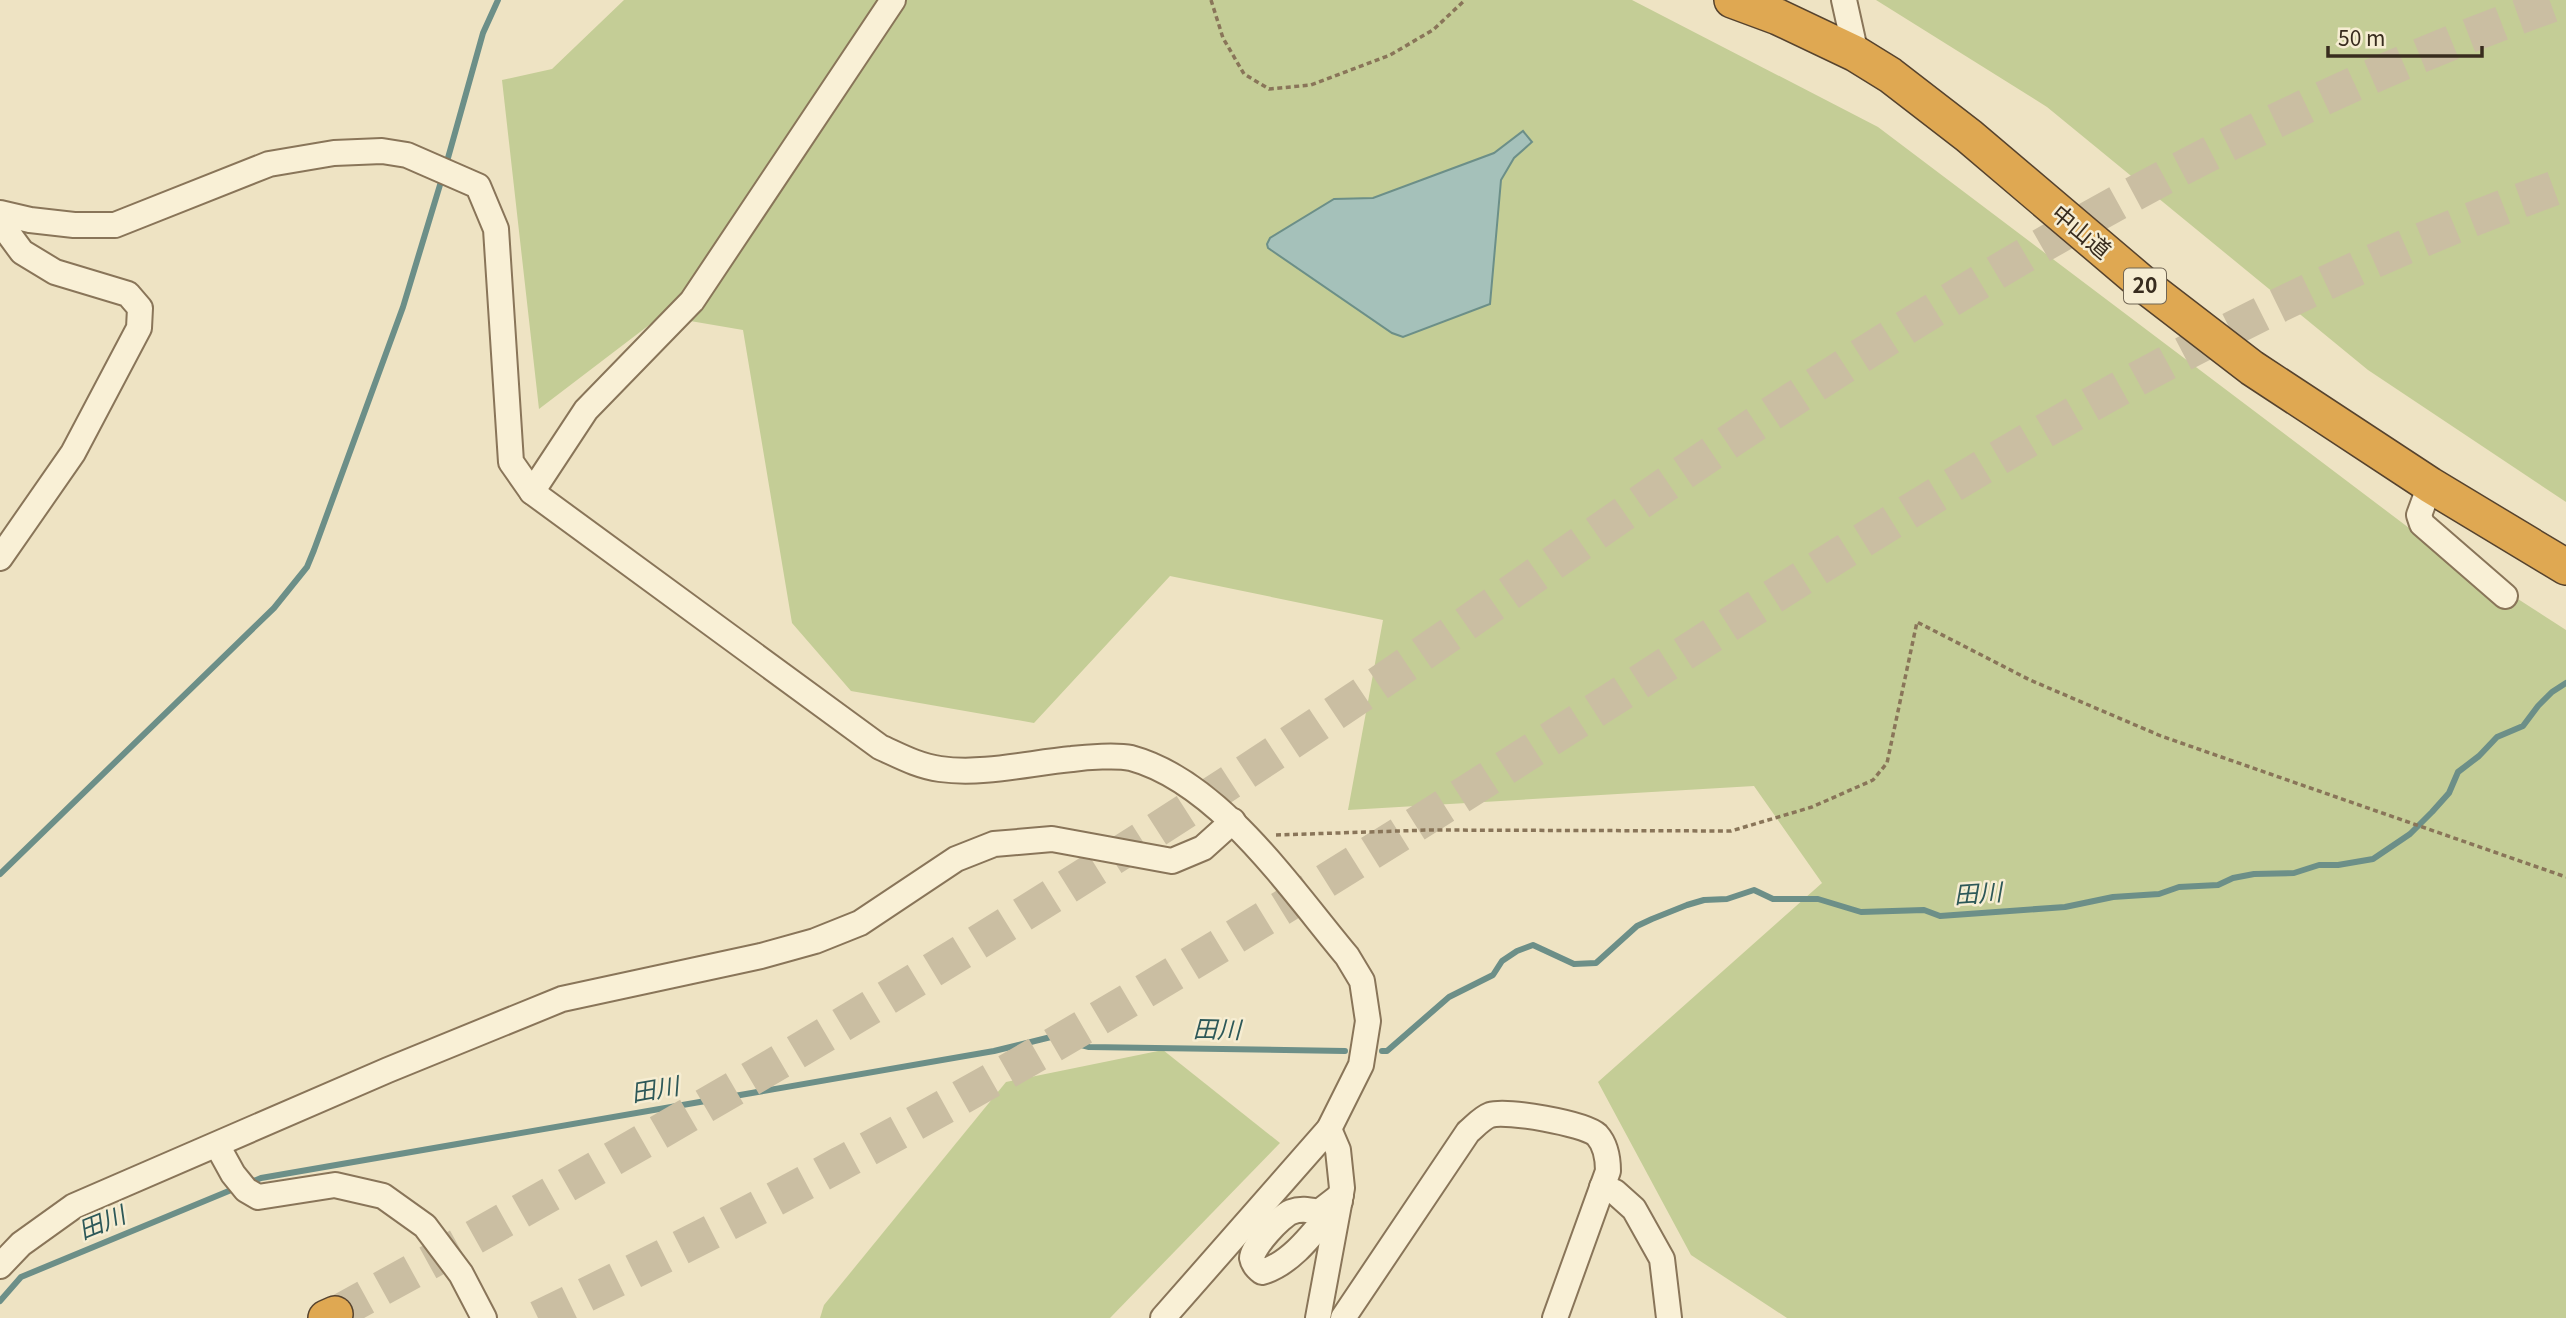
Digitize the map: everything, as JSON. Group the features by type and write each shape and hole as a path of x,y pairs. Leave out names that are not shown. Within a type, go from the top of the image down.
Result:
{"highway":[{"name":"中山道","path":"1732,0 1856,54 1923,98 2148,288 2252,368 2430,485 2566,567"}],"street":[{"path":"532,492 586,410 692,301 893,0"},
{"path":"1844,0 1856,54"},
{"path":"0,212 30,220 74,225 115,225 269,164 334,153 382,151 407,155 478,186 496,229 511,462 532,492 880,747 901,757 941,769 984,770 1075,759 1129,758 1174,776 1233,821 1346,957 1362,981 1368,1021 1362,1065 1329,1129 1163,1318"},
{"path":"0,222 23,252 55,272 128,294 140,308 139,328 73,453 0,558"},
{"path":"2430,485 2418,514 2422,524 2505,596"},
{"path":"0,1266 21,1244 74,1206 388,1070 562,999 815,942 860,923 956,859 994,844 1052,839 1171,861 1203,848 1233,821"},
{"path":"1346,1317 1468,1132 1487,1116 1509,1112 1583,1127 1597,1136 1608,1154 1608,1171 1555,1318"},
{"path":"1318,1318 1340,1198 1338,1150 1329,1129"},
{"path":"217,1145 233,1174 246,1190 258,1197 335,1185 383,1196 425,1226 461,1274 484,1318"},
{"path":"1602,1187 1615,1192 1634,1209 1662,1259 1669,1318"}],"path":[{"path":"1211,0 1223,38 1244,74 1269,89 1311,85 1390,55 1433,30 1465,0"},
{"path":"1270,835 1429,830 1731,831 1812,807 1873,779 1887,763 1917,622 2030,680 2161,736 2566,877"}],"green space":[{"path":"624,0 1632,0 1878,127 2417,534 2566,630 2566,1318 1787,1318 1691,1255 1598,1082 1822,883 1754,786 1348,810 1383,620 1170,576 1034,723 851,691 792,623 743,330 661,316 539,409 502,80 552,69"},
{"path":"1876,0 2566,0 2566,502 2368,370 2047,107"},
{"path":"1163,1050 1280,1143 1110,1318 820,1318 824,1305 1006,1082"}],"water":[{"path":"1523,131 1532,142 1514,158 1501,180 1490,304 1403,337 1392,333 1268,248 1270,238 1334,199 1373,198 1494,153"}],"waterway":[{"path":"446,165 483,33 498,0"},
{"path":"0,874 274,608 307,567 403,307 443,175"},
{"name":"田川","path":"1382,1051 1387,1051 1449,997 1493,975 1502,961 1517,951 1533,945 1574,964 1596,963 1637,926 1652,919 1704,900 1727,899 1754,890 1773,899 1818,899 1861,912 1924,910 1940,916 2065,907 2113,897 2159,894 2179,887 2218,885 2233,878 2254,874 2294,873 2319,865 2373,859 2410,834 2432,812 2449,793 2458,772 2479,756 2497,737 2523,726 2538,706 2566,683"},
{"name":"田川","path":"249,1183 261,1178 994,1051 1051,1037 1089,1047 1345,1051"},
{"name":"田川","path":"0,1301 21,1277 236,1188"}],"tunnel":[{"path":"335,1314 723,1095 1103,864 1351,702 1736,437 1977,284 2167,176 2264,126 2363,80 2566,0"},
{"path":"538,1318 803,1184 929,1116 1104,1015 1362,858 1781,591 2033,437 2162,365 2294,298 2428,237 2566,184"}]}
